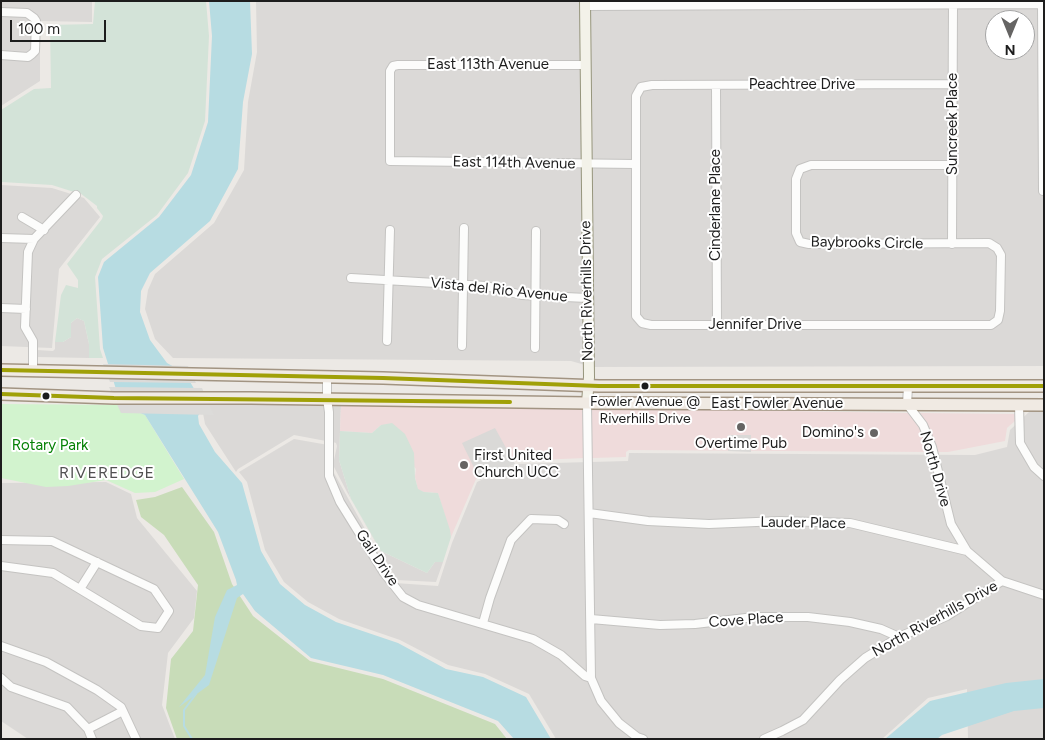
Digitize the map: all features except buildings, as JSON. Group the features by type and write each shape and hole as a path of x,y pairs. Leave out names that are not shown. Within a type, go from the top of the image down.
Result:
{"main road":[{"name":"East Fowler Avenue","path":"1,370 326,377 588,386 1044,386"},
{"name":"East Fowler Avenue","path":"1,394 207,399 1044,405"}],"street":[{"path":"585,4 1043,4 1043,191"},
{"name":"North Riverhills Drive","path":"585,4 586,298 591,678 601,701 619,723 637,737 644,739"},
{"name":"Suncreek Place","path":"952,244 953,5"},
{"path":"1,12 26,13 36,21 35,51 32,54 28,57 1,55"},
{"name":"East 113th Avenue","path":"393,162 390,161 389,156 390,71 393,66 584,65"},
{"name":"Peachtree Drive","path":"652,85 953,84"},
{"name":"Jennifer Drive","path":"652,85 641,88 636,96 636,316 642,323 651,325 991,325 998,320 1000,311 1000,255 997,248 989,243 952,244"},
{"name":"Cinderlane Place","path":"716,85 717,325"},
{"name":"East 114th Avenue","path":"393,162 635,164"},
{"name":"Baybrooks Circle","path":"952,244 809,244 800,242 796,234 796,179 800,169 810,164 953,165"},
{"path":"33,371 33,341 25,327 28,252 34,240 76,195"},
{"path":"22,218 44,230"},
{"path":"462,346 464,228"},
{"path":"387,341 390,230"},
{"path":"535,348 536,231"},
{"path":"1,238 34,240"},
{"name":"Vista del Rio Avenue","path":"351,278 463,284 496,287 536,297 586,298"},
{"path":"1,308 26,309"},
{"name":"Gail Drive","path":"326,377 329,412 329,476 340,502 384,573 403,597 418,605 534,639 561,655 585,676 591,678"},
{"path":"907,404 908,387"},
{"name":"North Drive","path":"907,404 923,425 932,447 951,524 966,551"},
{"path":"1019,405 1020,443 1034,467 1044,476"},
{"name":"Lauder Place","path":"589,513 648,521 709,524 780,521 850,523 966,551 1002,581"},
{"path":"484,623 490,598 511,540 531,519 558,520 564,524"},
{"path":"1,540 52,541 154,589 169,611 158,628 141,626 53,573 1,566"},
{"path":"80,589 97,562"},
{"name":"North Riverhills Drive","path":"764,739 803,720 840,680 865,658 899,637 947,616 1002,581 1044,595"},
{"name":"Cove Place","path":"591,619 660,625 695,624 754,617 808,618 850,622 881,629 899,637"},
{"path":"2,646 46,662 97,690 121,707 136,739"},
{"path":"1,678 11,687 67,707 88,729 92,739"},
{"path":"88,729 124,711"}],"shaded area":[{"path":"1,1 92,1 92,22 40,21 40,81 1,106"},
{"path":"256,1 900,1 1044,7 1044,366 592,367 571,361 173,358 155,339 145,309 148,290 155,274 214,223 244,170 248,102 257,52"},
{"path":"1,185 52,188 84,198 100,217 59,269 52,348 1,346"},
{"path":"77,318 84,321 89,344 89,358 37,357 37,350 53,351 55,349 55,342 63,342 71,337 71,323"},
{"path":"205,403 325,404 326,441 294,435 236,472 205,424 203,413"},
{"path":"331,405 341,405 339,460 351,499 381,551 427,573 435,562 443,562 436,582 397,580 347,492 333,465 337,446 333,442"},
{"path":"341,405 584,408 585,458 515,461 476,479 451,537 438,493 418,490 415,477 416,469 381,425 372,433 340,431"},
{"path":"591,408 909,413 920,427 930,452 629,450 626,452 626,457 592,458"},
{"path":"1029,412 1044,412 1044,739 968,739 967,689 928,698 882,739 556,739 529,694 485,674 448,665 400,640 339,619 308,602 284,582 265,550 247,482 239,472 294,439 334,446 329,464 395,583 438,586 452,543 477,482 516,464 628,461 629,453 975,455 1007,447 1010,430"},
{"path":"918,413 1016,414 1016,420 1007,428 1005,441 948,452 937,452"},
{"path":"495,428 515,464 480,480 462,443"},
{"path":"728,435 751,435 751,452 728,451"},
{"path":"106,482 131,494 137,518 197,591 194,618 168,653 162,705 175,739 28,739 1,721 1,483"}],"green space":[{"path":"95,1 206,1 209,36 205,121 188,173 157,215 102,259 95,277 100,349 103,358 89,358 89,344 84,321 77,318 71,323 71,337 63,342 55,342 61,295 66,285 78,288 78,280 67,264 103,216 97,206 76,190 74,192 52,185 2,182 1,110 34,89 51,88 50,25 93,24"},
{"name":"Rotary Park","path":"1,404 121,405 145,415 184,479 155,492 135,493 106,480 68,486 46,487 1,478"},
{"path":"392,423 405,434 414,453 415,478 418,489 424,492 438,493 450,530 451,537 443,562 435,562 427,573 381,551 351,499 339,460 340,431 372,433 381,425"},
{"path":"182,487 214,532 232,584 253,616 310,661 383,679 495,724 507,739 177,739 166,708 171,659 193,631 198,585 164,535 141,517 136,500 155,497"}],"water":[{"path":"209,1 250,1 252,54 243,102 238,169 210,221 150,273 141,291 140,312 150,340 167,363 185,373 204,406 198,416 199,424 215,452 242,483 261,551 280,584 305,605 336,622 398,643 446,669 483,677 526,697 551,739 514,739 498,721 383,675 311,658 255,611 243,594 237,598 209,685 179,707 205,675 215,617 227,590 237,585 218,532 145,415 121,405 103,348 98,277 104,262 159,217 191,175 208,122 212,36"},
{"path":"1044,679 1044,708 1014,711 942,735 937,739 885,739 930,701 1006,683"}],"pier":[{"path":"103,364 188,366 196,383 110,382"},
{"path":"109,387 202,388 214,415 121,413"}],"waterway":[{"path":"192,739 184,726 184,710 196,694"}],"transit line":[{"path":"1,370 383,378 599,386 1044,386"},
{"path":"1,394 114,398 510,402"}],"place":[{"name":"Fowler Avenue @ Riverhills Drive","path":"645,386"},
{"name":"Overtime Pub","path":"741,427"},
{"name":"Domino's","path":"874,433"},
{"name":"First United Church UCC","path":"464,465"}],"district":[{"name":"RIVEREDGE","path":"107,473"}]}
